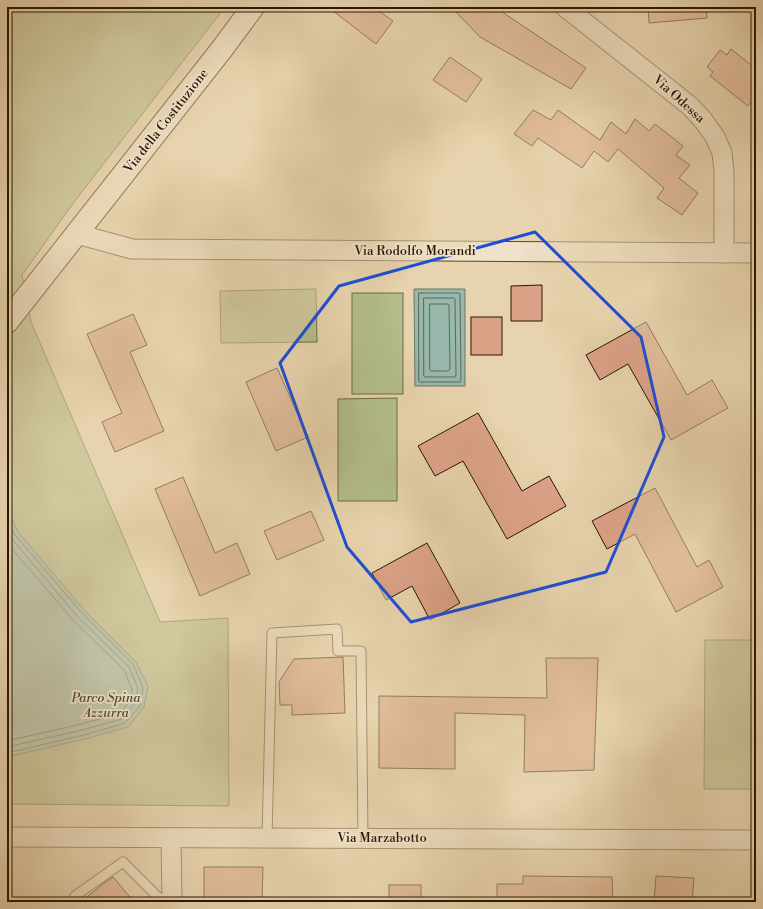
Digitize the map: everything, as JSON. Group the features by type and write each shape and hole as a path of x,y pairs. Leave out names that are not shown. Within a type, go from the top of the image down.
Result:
{"main road":[{"name":"Via della Costituzione","path":"7,322 222,49 253,7"}],"street":[{"name":"Via Odessa","path":"565,7 690,106 704,120 715,137 722,153 724,172 724,253"},
{"name":"Via Rodolfo Morandi","path":"77,234 132,249 756,253"},
{"name":"Via Marzabotto","path":"7,837 756,840"},
{"path":"171,838 172,902"}],"lane":[{"path":"267,838 272,633 337,629 338,651 361,651 363,838"},
{"path":"75,896 123,862 158,896 167,902"}],"highlighted area":[{"path":"535,232 641,337 664,437 606,572 411,622 347,547 280,363 339,286"}],"green space":[{"name":"Parco Spina Azzurra","path":"7,7 225,7 74,202 22,275 31,322 160,622 228,618 229,806 7,804"},
{"path":"316,289 317,342 221,343 220,291"},
{"path":"352,293 403,293 403,394 352,394"},
{"path":"397,398 397,501 338,501 338,399"},
{"path":"705,640 756,640 756,789 704,789"}],"water":[{"path":"414,289 465,289 465,386 415,386"},
{"path":"7,509 18,532 85,611 136,662 148,687 144,707 128,727 85,739 7,757"}],"building":[{"path":"328,7 373,7 393,21 376,44"},
{"path":"451,7 497,7 505,14 586,68 571,89 480,37"},
{"path":"648,7 706,7 707,18 649,23"},
{"path":"731,49 756,69 756,96 748,106 710,76 713,72 707,67 720,50 727,55"},
{"path":"450,57 482,79 466,102 433,80"},
{"path":"533,110 551,120 558,110 600,140 611,122 626,134 635,119 649,131 655,124 683,146 676,155 690,165 679,178 698,193 682,215 657,198 664,188 618,149 608,162 594,151 582,168 538,138 532,146 514,134"},
{"path":"542,285 542,321 511,321 511,286"},
{"path":"133,314 147,345 130,352 164,431 115,452 102,422 122,413 87,334"},
{"path":"471,317 502,317 502,355 471,355"},
{"path":"646,322 687,395 712,380 728,408 671,440 628,364 600,380 586,355"},
{"path":"277,368 308,437 276,451 246,382"},
{"path":"478,413 522,491 549,476 566,506 507,539 463,461 435,476 418,446"},
{"path":"183,477 215,553 237,543 250,574 200,596 155,489"},
{"path":"655,488 697,567 709,560 723,587 676,612 635,534 607,549 592,521"},
{"path":"311,511 324,540 277,560 264,531"},
{"path":"427,543 460,603 430,620 412,586 386,600 372,573"},
{"path":"343,657 345,713 292,715 292,705 280,705 279,682 294,659"},
{"path":"546,658 598,658 594,770 524,772 525,715 455,713 455,769 379,768 379,696 547,698"},
{"path":"204,867 263,867 262,902 204,902"},
{"path":"523,876 612,877 613,902 497,902 497,884 523,884"},
{"path":"656,876 694,878 692,902 654,902"},
{"path":"113,877 134,902 81,902 104,883"},
{"path":"389,885 421,885 421,902 389,902"}]}
